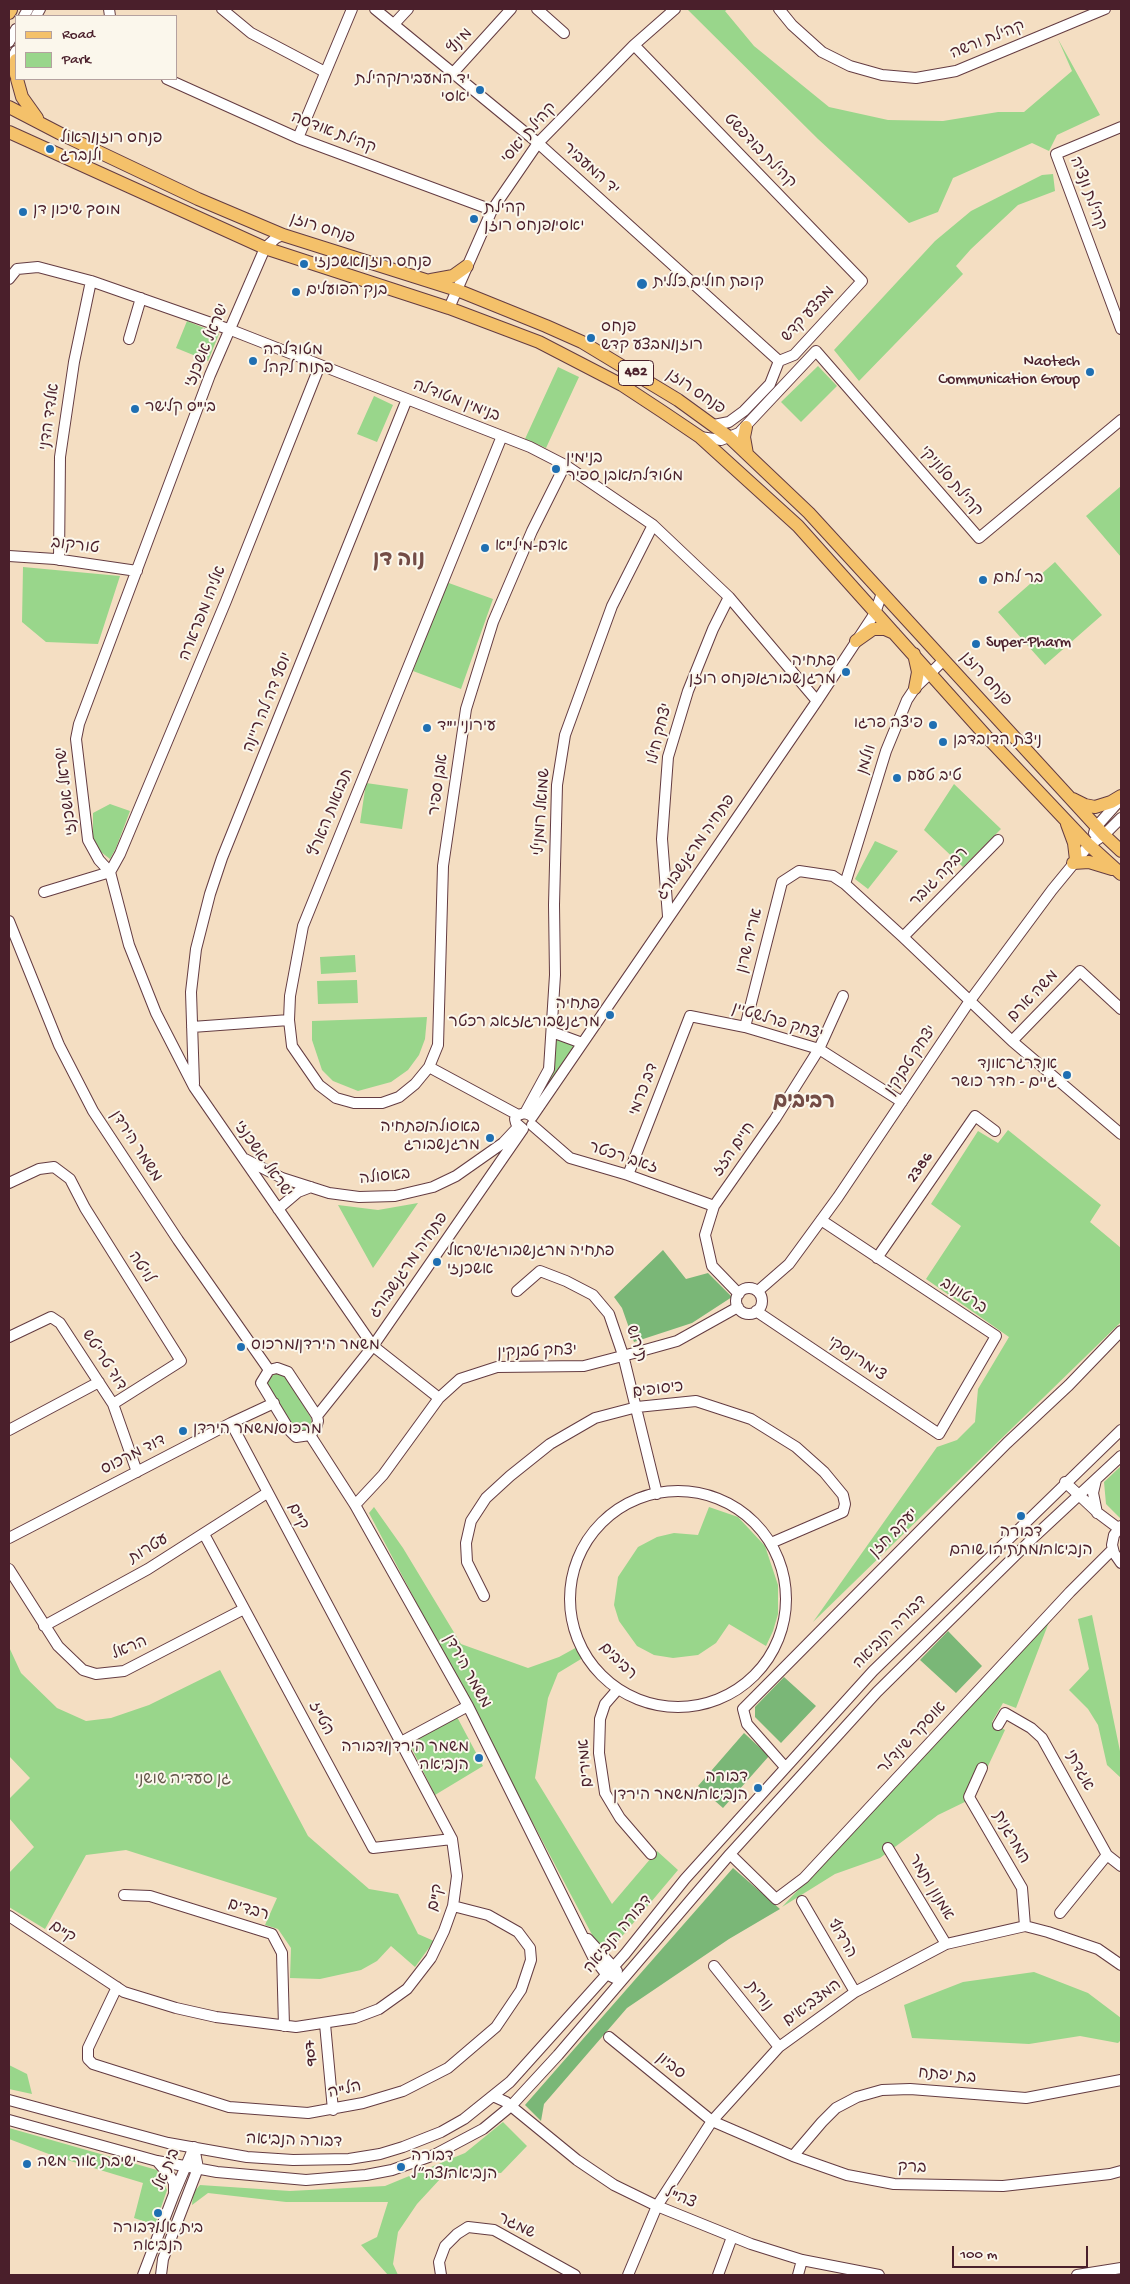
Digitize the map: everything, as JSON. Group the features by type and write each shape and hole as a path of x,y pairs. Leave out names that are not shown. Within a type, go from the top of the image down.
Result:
{"main road":[{"path":"17,80 26,106 44,125"},
{"name":"פנחס רוזן","path":"9,107 198,199 283,235 457,290 582,342 639,375 714,425 809,513 1100,831 1121,851"},
{"name":"פנחס רוזן","path":"9,132 33,141 265,248 449,308 539,342 622,386 700,437 798,526 875,613 931,672 986,736 1089,844 1121,874"},
{"path":"428,280 453,276 467,266"},
{"path":"746,427 744,437 747,454"},
{"path":"856,640 873,630 885,630 895,633"},
{"path":"914,654 918,672 915,688"},
{"path":"1066,794 1079,803 1095,807 1121,798"},
{"path":"1062,815 1074,843 1074,862 1096,863 1121,874"}],"street":[{"path":"222,9 251,33 325,72"},
{"path":"298,138 352,9"},
{"name":"יד המעביר","path":"375,9 538,143 779,361"},
{"path":"394,24 408,9"},
{"name":"מינץ","path":"453,73 511,9"},
{"path":"537,9 564,33"},
{"name":"קהילת יאסי","path":"449,308 492,210 538,143 634,45 675,9"},
{"name":"קהילת ורשה","path":"779,9 792,25 822,52 850,66 882,75 916,78 956,71 1091,11 1105,9"},
{"path":"9,42 15,31"},
{"name":"קהילת בודפשט","path":"634,45 862,281"},
{"path":"9,64 15,53"},
{"name":"קהילת אודסה","path":"169,80 298,138 492,210"},
{"name":"קהילת ונציה","path":"1121,127 1056,154 1121,329"},
{"path":"9,140 33,141"},
{"path":"265,248 276,238 283,235"},
{"name":"ישראל אשכנזי","path":"265,248 210,375 79,724 76,739 88,840 99,860 110,872 129,945 156,1013 194,1087 373,1346 439,1398"},
{"name":"בנימין מטודלה","path":"9,279 17,269 38,267 91,281 231,330 407,398 502,436 565,465 653,525 730,597 817,702"},
{"name":"אלדד הדני","path":"58,560 60,457 74,362 91,281"},
{"name":"מבצע קדש","path":"714,425 729,422 744,411 770,384 779,361 794,355 862,281"},
{"path":"129,339 141,298"},
{"name":"מבצע קדש","path":"700,437 721,440 746,427 816,351"},
{"name":"קהילת סלוניקי","path":"816,351 979,538 1121,420"},
{"name":"אליהו מפרארה","path":"110,872 124,846 226,601 320,365"},
{"name":"יוסף דה לה ריינה","path":"194,1087 191,992 196,949 210,894 407,398"},
{"name":"תבואות הארץ","path":"429,1067 415,1084 399,1097 382,1103 354,1103 336,1098 319,1085 304,1066 292,1046 289,1020 290,996 303,926 502,436"},
{"name":"אבן ספיר","path":"429,1067 438,1044 440,1019 443,866 466,709 493,622 532,531 565,465"},
{"name":"שמואל רומנילי","path":"525,1121 549,1069 552,1032 557,785 565,735 612,606 653,525"},
{"name":"טורקוב","path":"9,556 137,570"},
{"name":"פתחיה מרגנשבורג","path":"310,1435 316,1428 317,1416 373,1346 525,1121 582,1042 817,702 875,613 882,593"},
{"name":"יצחק חילו","path":"668,916 667,883 662,839 668,757 688,691 713,629 730,597"},
{"name":"וולמן","path":"845,884 886,751 915,688 944,660"},
{"path":"1100,831 1121,798"},
{"path":"1100,831 1121,818"},
{"name":"יצחק טבנקין","path":"758,1291 790,1264 969,1002 1074,862 1100,831"},
{"name":"רבקה גובר","path":"903,937 998,840"},
{"name":"אריה שרון","path":"745,1027 782,882 799,871 833,876 845,884"},
{"path":"44,892 110,872"},
{"path":"667,883 684,894"},
{"path":"845,884 1012,1041 1121,1134"},
{"name":"משמר הירדן","path":"9,921 60,1045 93,1111 178,1240 269,1370"},
{"name":"משה ארם","path":"1012,1041 1080,971 1121,1009"},
{"name":"חיים הזז","path":"739,1294 712,1266 705,1235 714,1206 775,1119 819,1049 843,996"},
{"name":"יצחק פרלשטיין","path":"690,1016 745,1027 819,1049 902,1102"},
{"name":"דב כרמי","path":"628,1175 690,1016"},
{"path":"192,1027 289,1020"},
{"path":"552,1032 582,1042"},
{"name":"זאב רכטר","path":"429,1067 525,1121 570,1158 628,1175 714,1206"},
{"name":"2386","path":"877,1258 975,1116 995,1131"},
{"name":"באסולה","path":"242,1158 282,1178 329,1193 359,1198 394,1196 433,1187 456,1176 503,1143 525,1121"},
{"name":"לויטה","path":"10,1179 39,1169 54,1167 70,1179 85,1208 181,1361 113,1404"},
{"path":"278,1209 298,1192 311,1187"},
{"name":"ברטונוב","path":"821,1220 996,1336 939,1434"},
{"name":"תירוש","path":"518,1291 540,1271 593,1295 609,1314 624,1355 638,1407 657,1494"},
{"path":"745,1288 758,1291 762,1301 756,1311 744,1312 738,1307 736,1300 745,1288"},
{"name":"יצחק טבנקין","path":"356,1505 383,1475 439,1398 460,1379 497,1367 584,1366 677,1341 738,1307"},
{"name":"צ'מרינסקי","path":"756,1311 939,1434"},
{"name":"דוד טריטש","path":"9,1337 51,1317 60,1323 113,1404 136,1472"},
{"name":"יעקב חזן","path":"785,1767 747,1724 743,1709 1121,1331"},
{"path":"310,1435 296,1437 290,1431 261,1383 269,1370 277,1368 288,1372 317,1416"},
{"path":"9,1430 99,1382"},
{"name":"כיסופים","path":"484,1596 468,1562 466,1543 472,1521 486,1498 550,1444 594,1418 638,1407 696,1401 751,1419 796,1447 824,1472 843,1495 845,1504 843,1512 771,1543"},
{"name":"דוד מרכוס","path":"9,1538 231,1423 274,1403"},
{"name":"ק\"ם","path":"9,1916 124,1992 176,2008 216,2017 284,2026 325,2024 355,2018 379,2010 407,1988 431,1958 453,1906 457,1876 452,1839 267,1494 231,1423"},
{"name":"דבורה הנביאה","path":"9,2100 168,2143 247,2157 293,2160 349,2159 403,2147 441,2132 464,2119 495,2097 510,2082 614,1966 685,1879 873,1671 1065,1482 1121,1430"},
{"name":"משמר הירדן","path":"310,1435 356,1505 468,1706 593,1957 606,1974"},
{"name":"דבורה הנביאה","path":"9,2120 158,2161 198,2168 306,2180 366,2175 392,2170 434,2155 482,2129 511,2106 730,1854 878,1692 1078,1495 1121,1456"},
{"path":"1096,1480 1093,1493 1098,1514"},
{"path":"1065,1482 1098,1514 1120,1527 1114,1535 1113,1549 1121,1563"},
{"name":"רביבים","path":"698,1493 737,1508 771,1543 784,1572 787,1610 776,1647 753,1678 727,1696 709,1703 675,1708 639,1700 618,1689 581,1645 570,1616 570,1581 586,1540 618,1512 634,1502 657,1494 698,1493"},
{"name":"עטרות","path":"44,1626 148,1569 267,1494"},
{"name":"הט\"ז","path":"204,1534 374,1848 452,1839"},
{"name":"אוסקר שינדלר","path":"730,1854 776,1899 804,1878 1076,1586 1113,1549"},
{"name":"הראל","path":"9,1569 58,1646 84,1670 96,1674 124,1671 244,1609"},
{"name":"אמירים","path":"618,1689 605,1704 600,1719 599,1754 605,1793 620,1818 651,1854"},
{"path":"401,1742 468,1706"},
{"name":"אגדתי","path":"998,1725 1005,1713 1031,1728 1042,1738 1107,1855 1121,1866"},
{"name":"המרגנית","path":"982,1768 969,1797 1022,1888 1025,1926"},
{"name":"אמנון ותמר","path":"888,1848 946,1944"},
{"path":"1060,1913 1107,1855"},
{"name":"רבדים","path":"124,1895 150,1896 272,1934 282,1953 284,2026"},
{"name":"הרדוף","path":"802,1901 855,1992"},
{"name":"הל\"ה","path":"117,1987 88,2048 88,2059 93,2064 229,2108 308,2112 333,2110 403,2091 448,2068 496,2027 521,1990 531,1960 530,1948 518,1932 488,1915 453,1906"},
{"path":"1025,1926 1098,1949 1121,1965"},
{"name":"המצביאים","path":"628,2275 655,2210 712,2121 779,2047 855,1992 946,1944 1025,1926"},
{"name":"משמר הירדן","path":"581,1930 614,1966 621,1980"},
{"name":"נורית","path":"714,1966 779,2047"},
{"path":"606,1974 621,1980"},
{"name":"907","path":"325,2024 333,2110"},
{"name":"סביון","path":"610,2037 712,2121"},
{"name":"בת יפתח","path":"793,2156 836,2108 857,2097 882,2090 910,2089 1026,2098 1121,2080"},
{"name":"צה\"ל","path":"495,2097 511,2106 577,2160 655,2210 802,2260 879,2275"},
{"name":"ברק","path":"712,2121 793,2156 846,2175 894,2184 1003,2186 1110,2174 1121,2171"},
{"name":"בית אל","path":"144,2275 174,2194 194,2147"},
{"name":"בית אל","path":"161,2275 163,2259 198,2168 194,2147"},
{"path":"158,2161 174,2182 174,2194"},
{"name":"שמגר","path":"441,2275 439,2262 445,2246 457,2234 468,2228 482,2228 494,2230 575,2275"},
{"path":"718,2275 732,2237"},
{"path":"798,2275 802,2260"},
{"path":"1077,2275 1121,2268"}],"green space":[{"path":"728,9 725,11 754,46 829,107 888,120 943,121 998,112 1024,112 1072,71 1058,39 1100,115 1057,135 1049,151 1032,143 953,178 938,212 909,223 818,139 688,10"},
{"path":"1053,174 1055,191 1018,205 971,249 956,266 963,274 859,381 834,350 935,241 971,211 1042,175"},
{"path":"187,321 219,334 208,361 176,348"},
{"path":"818,366 837,386 801,422 781,402"},
{"path":"558,367 579,377 546,448 525,439"},
{"path":"374,396 393,405 377,442 357,434"},
{"path":"1121,486 1121,557 1086,516"},
{"path":"1055,562 1102,615 1045,665 998,612"},
{"path":"23,567 120,576 98,644 46,642 22,622"},
{"path":"446,582 493,599 461,689 413,671"},
{"path":"366,783 408,789 402,829 360,823"},
{"path":"954,784 1001,829 963,867 924,830"},
{"path":"110,804 130,811 110,859 101,852 93,838 93,813"},
{"path":"875,841 898,851 868,889 855,879"},
{"path":"355,955 356,972 321,974 320,957"},
{"path":"357,980 358,1003 318,1004 317,981"},
{"path":"427,1017 425,1039 419,1055 408,1070 391,1082 358,1091 333,1081 322,1070 312,1040 312,1021"},
{"path":"556,1038 578,1044 532,1114 528,1112 555,1062"},
{"path":"1008,1130 1101,1205 1090,1222 1121,1248 1121,1322 813,1622 937,1447 957,1440 975,1422 978,1389 1009,1337 926,1279 961,1226 931,1204 978,1131 998,1143"},
{"path":"418,1203 373,1268 338,1205 378,1210"},
{"path":"663,1250 686,1279 708,1273 732,1297 692,1323 634,1342 622,1308 614,1297"},
{"path":"277,1373 285,1375 311,1418 312,1424 308,1430 294,1429 267,1385 270,1377"},
{"path":"1121,1466 1120,1518 1106,1504 1104,1482"},
{"path":"374,1507 403,1548 461,1644 528,1668 559,1657 579,1646 586,1656 558,1673 548,1698 535,1778 612,1904 657,1851 678,1870 613,1947 598,1946 369,1513"},
{"path":"709,1507 738,1517 765,1546 778,1585 778,1614 773,1631 766,1646 729,1624 716,1643 698,1655 673,1658 654,1655 637,1646 619,1621 614,1605 618,1577 638,1547 657,1537 674,1533 698,1535"},
{"path":"1092,1615 1121,1756 1121,1778 1107,1765 1098,1725 1088,1709 1069,1690 1089,1669 1078,1619"},
{"path":"1049,1622 1016,1708 1003,1703 992,1722 1005,1730 973,1798 938,1815 880,1858 835,1874 782,1907"},
{"path":"948,1631 982,1666 956,1693 920,1660"},
{"name":"גן סעדיה שושני","path":"9,1647 21,1673 57,1708 86,1721 111,1718 149,1705 220,1670 308,1836 369,1889 398,1894 418,1934 434,1941 415,1967 391,1946 377,1961 361,1970 320,1979 290,1978 291,1948 278,1929 265,1925 277,1898 126,1850 86,1855 45,1929 9,1907 9,1873 34,1847 9,1818 9,1799 30,1778 9,1756"},
{"path":"784,1677 816,1706 781,1743 755,1717 755,1707"},
{"path":"456,1715 483,1766 435,1795 409,1743"},
{"path":"744,1733 769,1756 723,1808 698,1786"},
{"path":"733,1868 780,1909 729,1939 627,2008 544,2104 541,2121 525,2105"},
{"path":"1034,1972 1088,1993 1121,2018 1121,2040 1118,2043 1080,2036 1029,2044 912,2038 904,2005 963,1982"},
{"path":"9,2065 27,2074 32,2094 9,2089"},
{"path":"503,2122 527,2146 501,2173 463,2171 441,2178 417,2204 398,2232 393,2264 398,2275 388,2275 361,2245 377,2237 388,2202 286,2202 208,2193 192,2205 193,2193 200,2185 290,2191 385,2186 465,2153"},
{"path":"9,2128 157,2170 167,2190 155,2225 134,2218 143,2183 54,2156 9,2139"}],"place":[{"name":"יד המעביר/קהילת יאסי","path":"480,90"},
{"name":"פנחס רוזן/ראול ולנברג","path":"50,149"},
{"name":"מוסך שיכון דן","path":"23,212"},
{"name":"קהילת יאסי/פנחס רוזן","path":"474,219"},
{"name":"פנחס רוזן/אשכנזי","path":"304,264"},
{"name":"קופת חולים כללית","path":"642,284"},
{"name":"בנק הפועלים","path":"296,292"},
{"name":"פנחס רוזן/מבצע קדש","path":"591,338"},
{"name":"מטודלרה פתוח לקהל","path":"253,361"},
{"name":"Naotech Communication Group","path":"1090,372"},
{"name":"בי\"ס קלישר","path":"135,409"},
{"name":"בנימין מטודלה/אבן ספיר","path":"556,469"},
{"name":"אדם-מיל\"א","path":"485,548"},
{"name":"בר לחם","path":"983,580"},
{"name":"Super-Pharm","path":"976,644"},
{"name":"פתחיה מרגנשבורג/פנחס רוזן","path":"846,672"},
{"name":"פיצה פרגו","path":"933,725"},
{"name":"עירוני י\"ד","path":"427,728"},
{"name":"ניצת הדובדבן","path":"943,742"},
{"name":"טיב טעם","path":"897,778"},
{"name":"פתחיה מרגנשבורג/זאב רכטר","path":"610,1015"},
{"name":"אנדרגראונד ג'ים - חדר כושר","path":"1067,1075"},
{"name":"באסולה/פתחיה מרגנשבורג","path":"490,1138"},
{"name":"פתחיה מרגנשבורג/ישראל אשכנזי","path":"437,1262"},
{"name":"משמר הירדן/מרכוס","path":"241,1347"},
{"name":"מרכוס/משמר הירדן","path":"183,1431"},
{"name":"דבורה הנביאה/מתתיהו שוהם","path":"1021,1516"},
{"name":"משמר הירדן/דבורה הנביאה","path":"479,1758"},
{"name":"דבורה הנביאה/משמר הירדן","path":"758,1788"},
{"name":"ישיבת אור משה","path":"27,2164"},
{"name":"דבורה הנביאה/צה״ל","path":"401,2167"},
{"name":"בית אל/דבורה הנביאה","path":"158,2213"}],"district":[{"name":"נוה דן","path":"399,562"},
{"name":"רביבים","path":"804,1104"}]}
